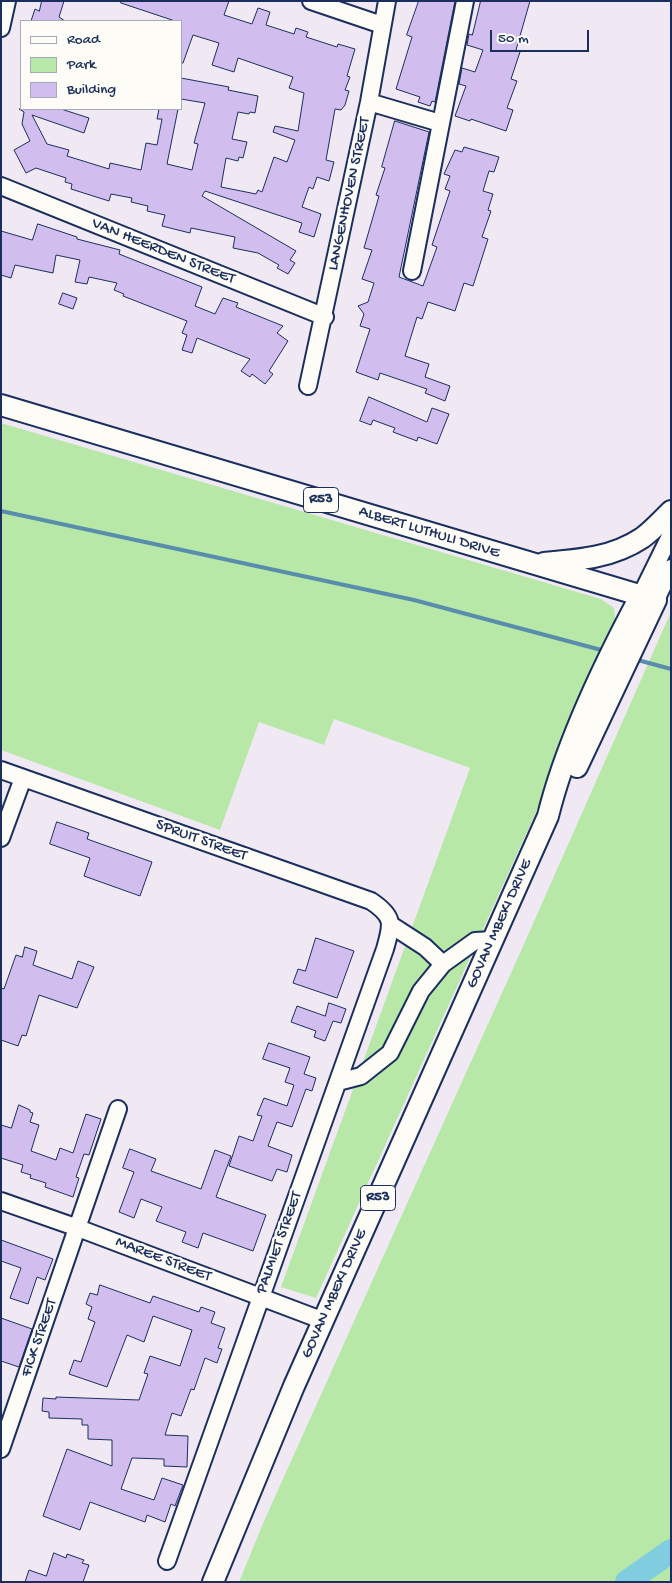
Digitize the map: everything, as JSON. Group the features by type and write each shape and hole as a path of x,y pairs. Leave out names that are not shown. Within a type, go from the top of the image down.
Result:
{"main road":[{"name":"ALBERT LUTHULI DRIVE","path":"1,405 648,598"},
{"path":"534,564 596,558 623,549 643,538 671,511"},
{"name":"GOVAN MBEKI DRIVE","path":"213,1582 260,1464 548,816 553,795 648,598"}],"street":[{"path":"1,28 7,1"},
{"path":"312,1 382,25"},
{"name":"LANGENHOVEN STREET","path":"308,386 325,317 369,102 387,1"},
{"path":"412,271 440,123 466,1"},
{"path":"369,102 440,123"},
{"name":"VAN HEERDEN STREET","path":"1,186 325,317"},
{"name":"GOVAN MBEKI DRIVE","path":"648,598 671,534"},
{"name":"GOVAN MBEKI DRIVE","path":"648,598 671,568"},
{"name":"SPRUIT STREET","path":"1,770 371,901 388,915 391,925 425,948 443,964"},
{"path":"1,838 23,778"},
{"name":"PALMIET STREET","path":"167,1561 385,949 391,925"},
{"path":"338,1082 361,1076 390,1053 421,991 443,964 476,941 492,940"},
{"name":"FICK STREET","path":"1,1449 118,1109"},
{"name":"MAREE STREET","path":"1,1201 78,1228 324,1321"}],"green space":[{"path":"1,423 601,599 614,608 616,625 565,748 316,1298 281,1287 470,768 334,719 324,745 259,722 220,830 1,750"},
{"path":"671,612 671,1582 239,1582 264,1521 520,953"}],"building":[{"path":"42,1 64,1 59,17 64,20 31,20 35,9 39,11"},
{"path":"121,1 229,1 224,15 252,24 258,8 270,12 266,25 294,34 296,28 308,32 306,37 337,47 338,44 355,49 347,76 350,77 345,90 349,91 345,105 341,110 335,109 326,160 334,162 329,181 317,177 313,189 309,187 302,207 321,214 314,237 299,232 302,223 205,191 202,196 296,251 290,260 295,263 288,274 277,268 279,265 258,253 233,248 235,237 191,228 190,233 162,226 165,215 147,211 148,206 131,202 132,198 111,194 109,201 71,189 72,184 65,182 66,178 36,168 26,173 14,150 30,141 22,124 24,112 21,110 64,110 89,118 84,133 32,115 47,144 69,150 67,156 109,169 110,163 141,170 146,143 157,145 162,119 157,119 159,110 178,110 167,164 192,170 198,144 194,143 205,103 182,99 182,78 229,87 228,90 258,96 255,113 238,112 232,139 247,142 243,158 239,157 238,161 226,158 221,187 256,194 258,190 262,192 274,157 287,162 295,140 273,132 275,126 298,131 304,93 289,88 293,77 238,58 234,72 212,65 219,43 193,35 182,63 182,20 172,20 121,3"},
{"path":"419,1 455,1 435,102 432,101 430,106 418,102 420,97 396,89 412,37 407,35"},
{"path":"481,1 530,1 516,50 520,52 511,79 517,81 507,108 513,110 506,131 471,119 470,121 455,116 466,86 459,84 462,68 475,72 483,50 467,45 469,34 472,35"},
{"path":"395,121 429,132 399,277 423,286 437,247 432,245 450,191 445,189 450,176 444,174 455,150 462,152 464,147 499,157 494,172 489,171 483,191 493,194 488,210 491,211 482,237 488,239 473,286 464,283 455,311 428,302 422,319 417,317 405,356 429,364 425,377 450,386 445,401 425,393 427,389 380,373 378,380 356,372 370,329 360,326 364,314 358,306 368,302 374,283 362,279 372,250 364,248 379,196 376,195 385,168 382,167"},
{"path":"38,224 77,237 77,239 120,250 119,254 202,287 195,306 215,314 223,298 238,303 236,307 283,326 277,333 288,341 269,371 273,374 265,384 252,374 250,377 241,371 250,359 197,338 192,353 182,350 187,335 182,333 187,321 123,296 124,294 114,290 117,283 89,277 87,284 75,282 80,260 56,255 53,273 15,265 11,278 1,275 1,231 32,240"},
{"path":"63,293 77,298 73,309 59,304"},
{"path":"369,397 427,422 432,408 449,414 437,444 418,437 417,441 393,432 395,428 373,420 371,425 360,421"},
{"path":"57,822 89,833 87,839 152,862 140,896 84,876 90,858 50,844"},
{"path":"316,938 354,951 337,998 293,983 298,969 305,971"},
{"path":"25,947 37,951 33,965 72,979 78,961 94,967 77,1008 39,995 26,1036 22,1035 18,1046 1,1040 1,988 4,989 16,955 22,957"},
{"path":"329,1003 346,1009 341,1023 333,1021 325,1041 314,1037 316,1031 291,1022 297,1006 325,1016"},
{"path":"269,1043 310,1057 304,1074 316,1078 312,1091 306,1089 292,1127 277,1122 268,1146 292,1155 287,1172 277,1169 272,1181 229,1166 239,1136 253,1141 262,1116 257,1115 264,1098 287,1106 294,1085 285,1082 290,1068 263,1059"},
{"path":"19,1105 33,1113 30,1122 39,1125 31,1151 56,1160 60,1148 73,1153 86,1114 101,1119 89,1155 84,1154 76,1177 79,1178 73,1197 45,1187 46,1183 30,1178 31,1175 21,1172 23,1165 1,1158 1,1125 11,1128"},
{"path":"130,1149 156,1159 151,1171 201,1189 215,1150 231,1156 216,1197 266,1215 253,1251 203,1233 198,1248 182,1242 186,1232 156,1221 162,1207 141,1199 134,1218 119,1212 134,1172 123,1168"},
{"path":"1,1240 53,1259 45,1280 37,1277 28,1304 10,1298 21,1268 1,1261"},
{"path":"100,1285 150,1303 153,1296 199,1312 201,1307 215,1312 211,1323 225,1328 218,1348 222,1349 217,1363 205,1358 194,1390 191,1389 181,1416 172,1413 165,1435 188,1436 187,1467 164,1466 164,1459 132,1458 121,1489 154,1500 162,1478 183,1485 175,1506 171,1504 165,1522 147,1515 145,1522 90,1502 80,1530 43,1516 67,1449 112,1466 112,1440 88,1439 88,1425 82,1425 82,1419 49,1418 49,1412 42,1411 43,1398 139,1400 148,1374 144,1373 150,1356 180,1366 192,1330 153,1316 144,1342 127,1335 107,1387 69,1374 74,1360 81,1362 95,1322 88,1319 92,1307 86,1304 90,1293 97,1295"},
{"path":"1,1318 32,1329 19,1367 1,1361"},
{"path":"54,1553 66,1558 67,1554 84,1560 82,1563 89,1565 83,1582 25,1582 29,1570 46,1576"}],"waterway":[{"path":"1,511 414,600 605,651"},
{"path":"634,659 671,669"},
{"path":"627,1582 671,1551"}]}
